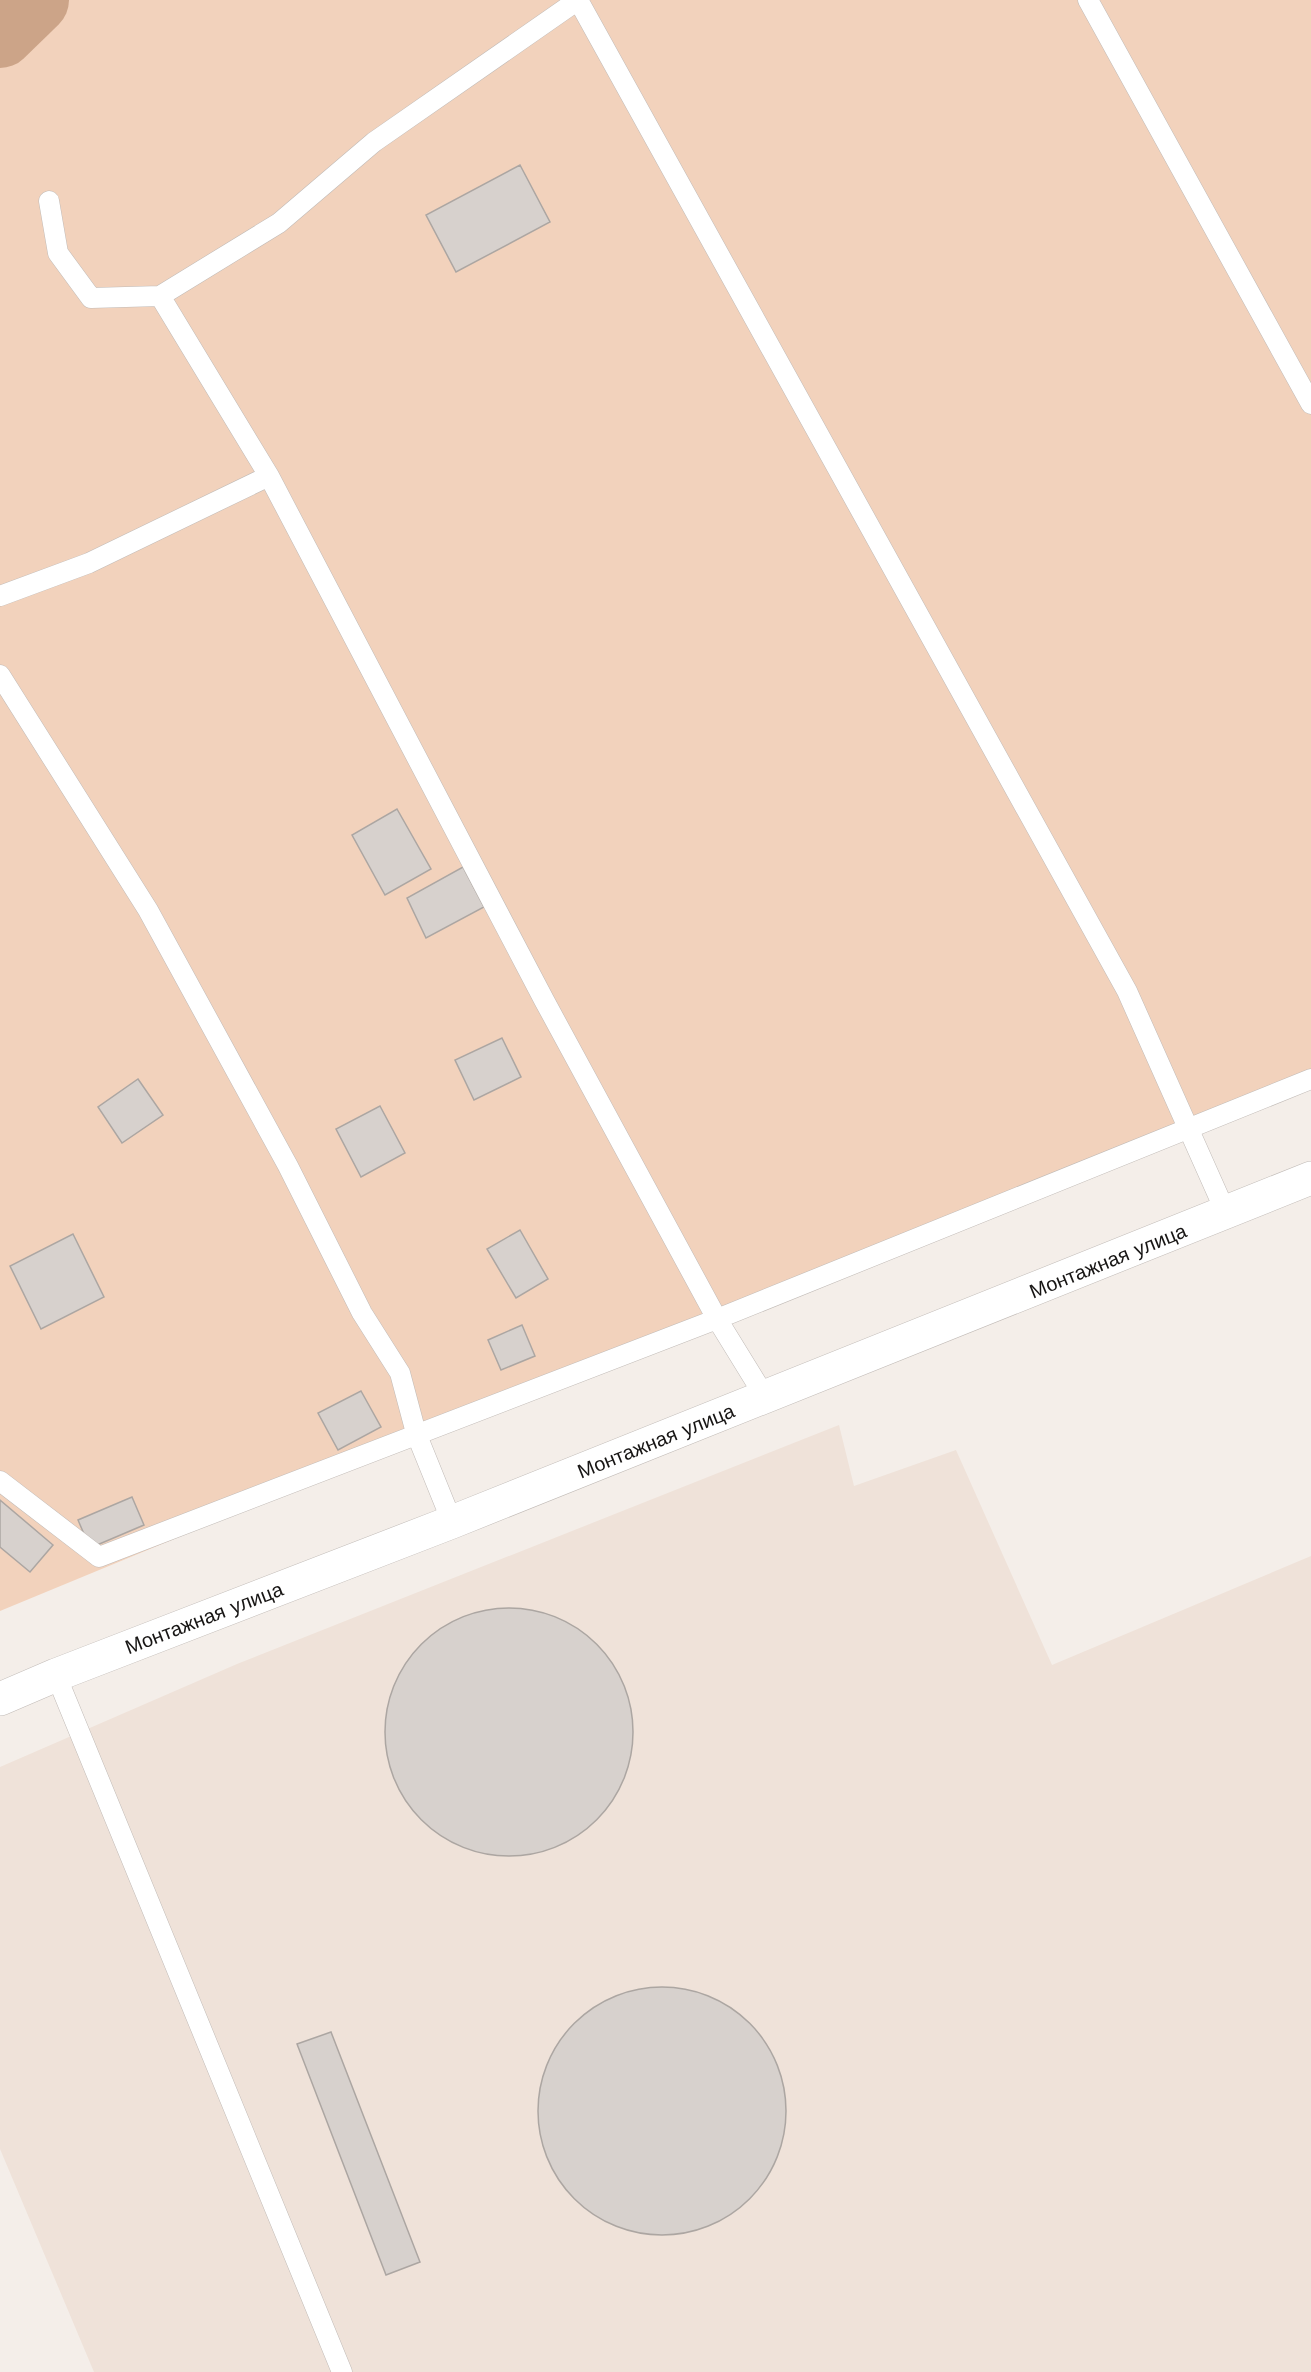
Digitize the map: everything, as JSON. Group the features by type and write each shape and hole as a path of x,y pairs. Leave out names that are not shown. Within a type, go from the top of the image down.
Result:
{"street":[{"name":"Монтажная улица","path":"0,1700 56,1675 452,1522 1311,1178"}],"lane":[{"path":"49,201 58,253 91,298 160,296 279,223 374,142 578,0 1126,991 1226,1213"},
{"path":"1088,0 1311,404"},
{"path":"160,296 269,476 538,990 717,1319 765,1397"},
{"path":"0,596 88,563 269,476"},
{"path":"0,675 148,910 288,1166 362,1313 400,1373 416,1433 452,1522"},
{"path":"0,1480 99,1557 717,1319 1311,1080"},
{"path":"56,1675 342,2372"}],"shaded area":[{"path":"0,0 1311,0 1311,1069 0,1611"},
{"path":"839,1425 854,1486 956,1450 1052,1665 1311,1556 1311,2372 94,2372 0,2149 0,1767 237,1664"}],"building":[{"path":"520,165 550,222 456,272 426,215"},
{"path":"397,809 431,869 385,895 352,835"},
{"path":"463,867 484,907 426,938 407,898"},
{"path":"502,1038 521,1077 474,1100 455,1060"},
{"path":"138,1079 163,1115 122,1143 98,1107"},
{"path":"380,1106 405,1153 361,1177 336,1129"},
{"path":"520,1230 548,1279 516,1298 487,1249"},
{"path":"73,1234 104,1297 41,1329 10,1266"},
{"path":"522,1325 535,1356 501,1370 488,1340"},
{"path":"361,1391 381,1427 338,1450 318,1413"},
{"path":"132,1497 144,1525 90,1548 78,1520"},
{"path":"0,1500 53,1545 30,1572 0,1547"},
{"path":"497,1608 521,1608 545,1613 568,1622 597,1644 619,1673 624,1684 631,1708 633,1732 631,1756 624,1780 619,1791 597,1820 568,1842 557,1847 521,1856 497,1856 473,1851 450,1842 430,1828 413,1811 399,1791 390,1768 385,1744 385,1720 390,1696 399,1673 413,1653 430,1636 450,1622 473,1613"},
{"path":"650,1987 674,1987 698,1992 721,2001 750,2023 772,2052 777,2063 784,2087 786,2111 784,2135 777,2159 772,2170 750,2199 721,2221 710,2226 674,2235 650,2235 626,2230 603,2221 583,2207 566,2190 552,2170 543,2147 538,2123 538,2099 543,2075 552,2052 566,2032 583,2015 603,2001 626,1992"},
{"path":"331,2032 420,2262 386,2275 297,2044"}],"waterway":[{"path":"0,34 35,0"}]}
